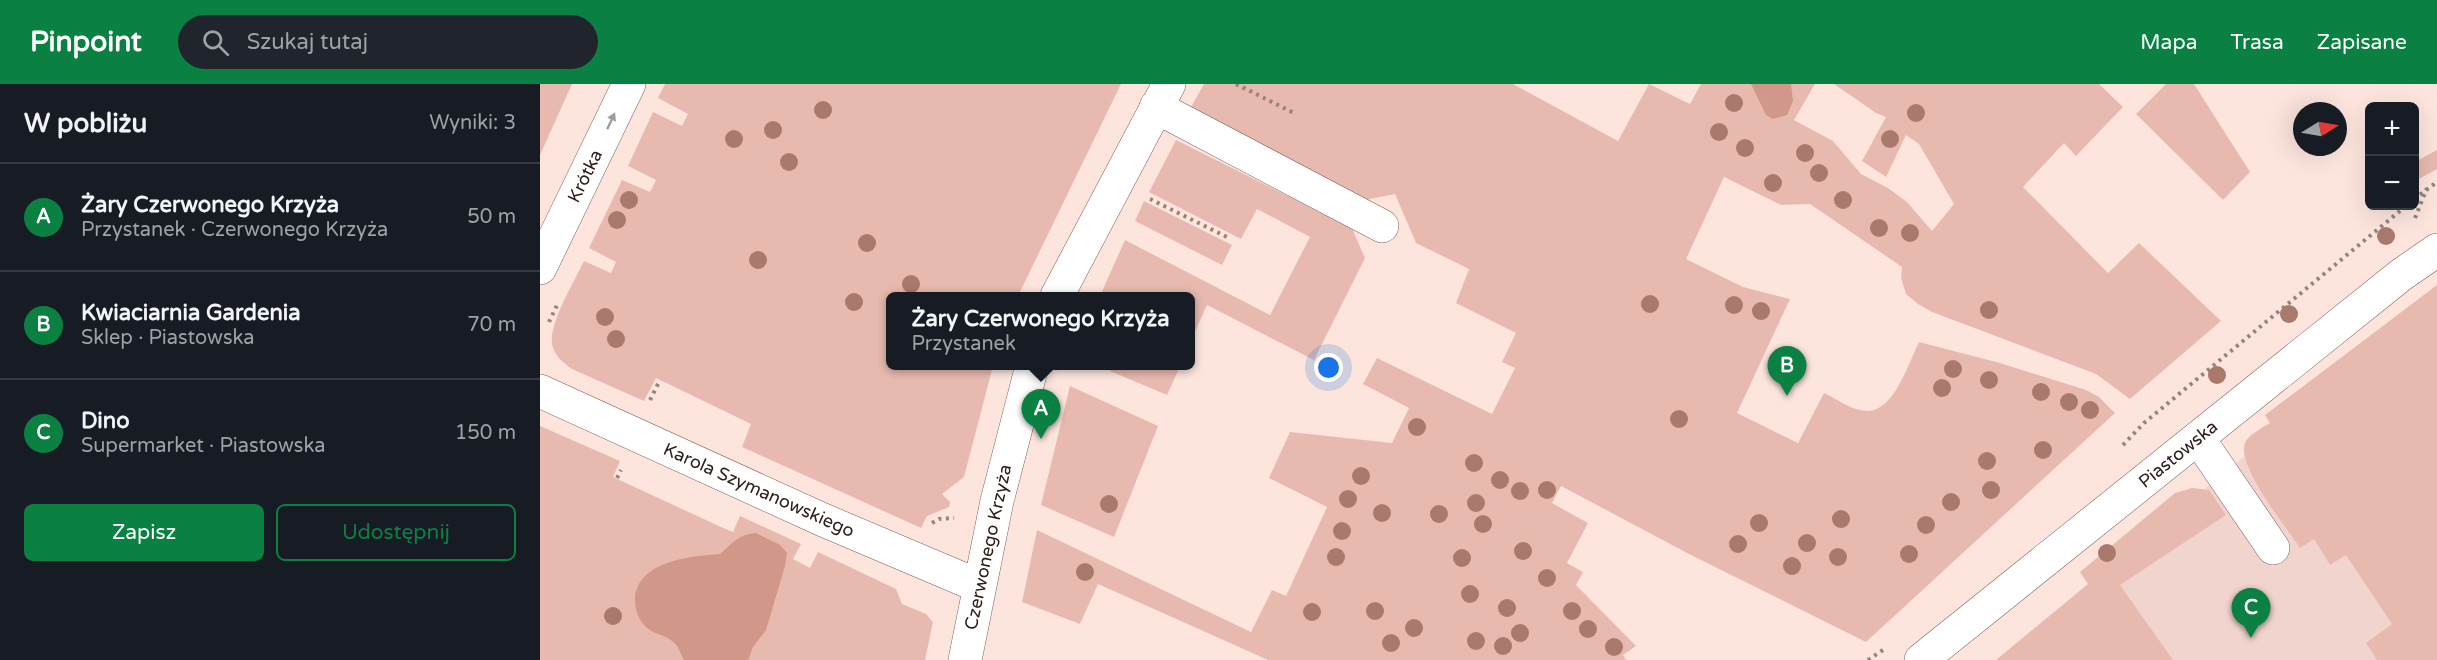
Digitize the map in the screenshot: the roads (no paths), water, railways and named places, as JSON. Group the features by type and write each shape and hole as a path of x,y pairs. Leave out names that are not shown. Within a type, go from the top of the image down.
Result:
{"street":[{"name":"Krótka","path":"540,268 629,84"},
{"path":"1060,292 1162,96 1382,226"},
{"name":"Piastowska","path":"1921,660 2401,275 2437,250"},
{"name":"Czerwonego Krzyża","path":"964,660 997,501 1031,370"},
{"name":"Karola Szymanowskiego","path":"540,391 831,523 979,586"},
{"path":"2198,438 2273,548"}],"place":[{"name":"Kwiaciarnia Gardenia","path":"1787,396"},
{"name":"Żary Czerwonego Krzyża","path":"1041,439"},
{"name":"Dino","path":"2251,638"}]}
